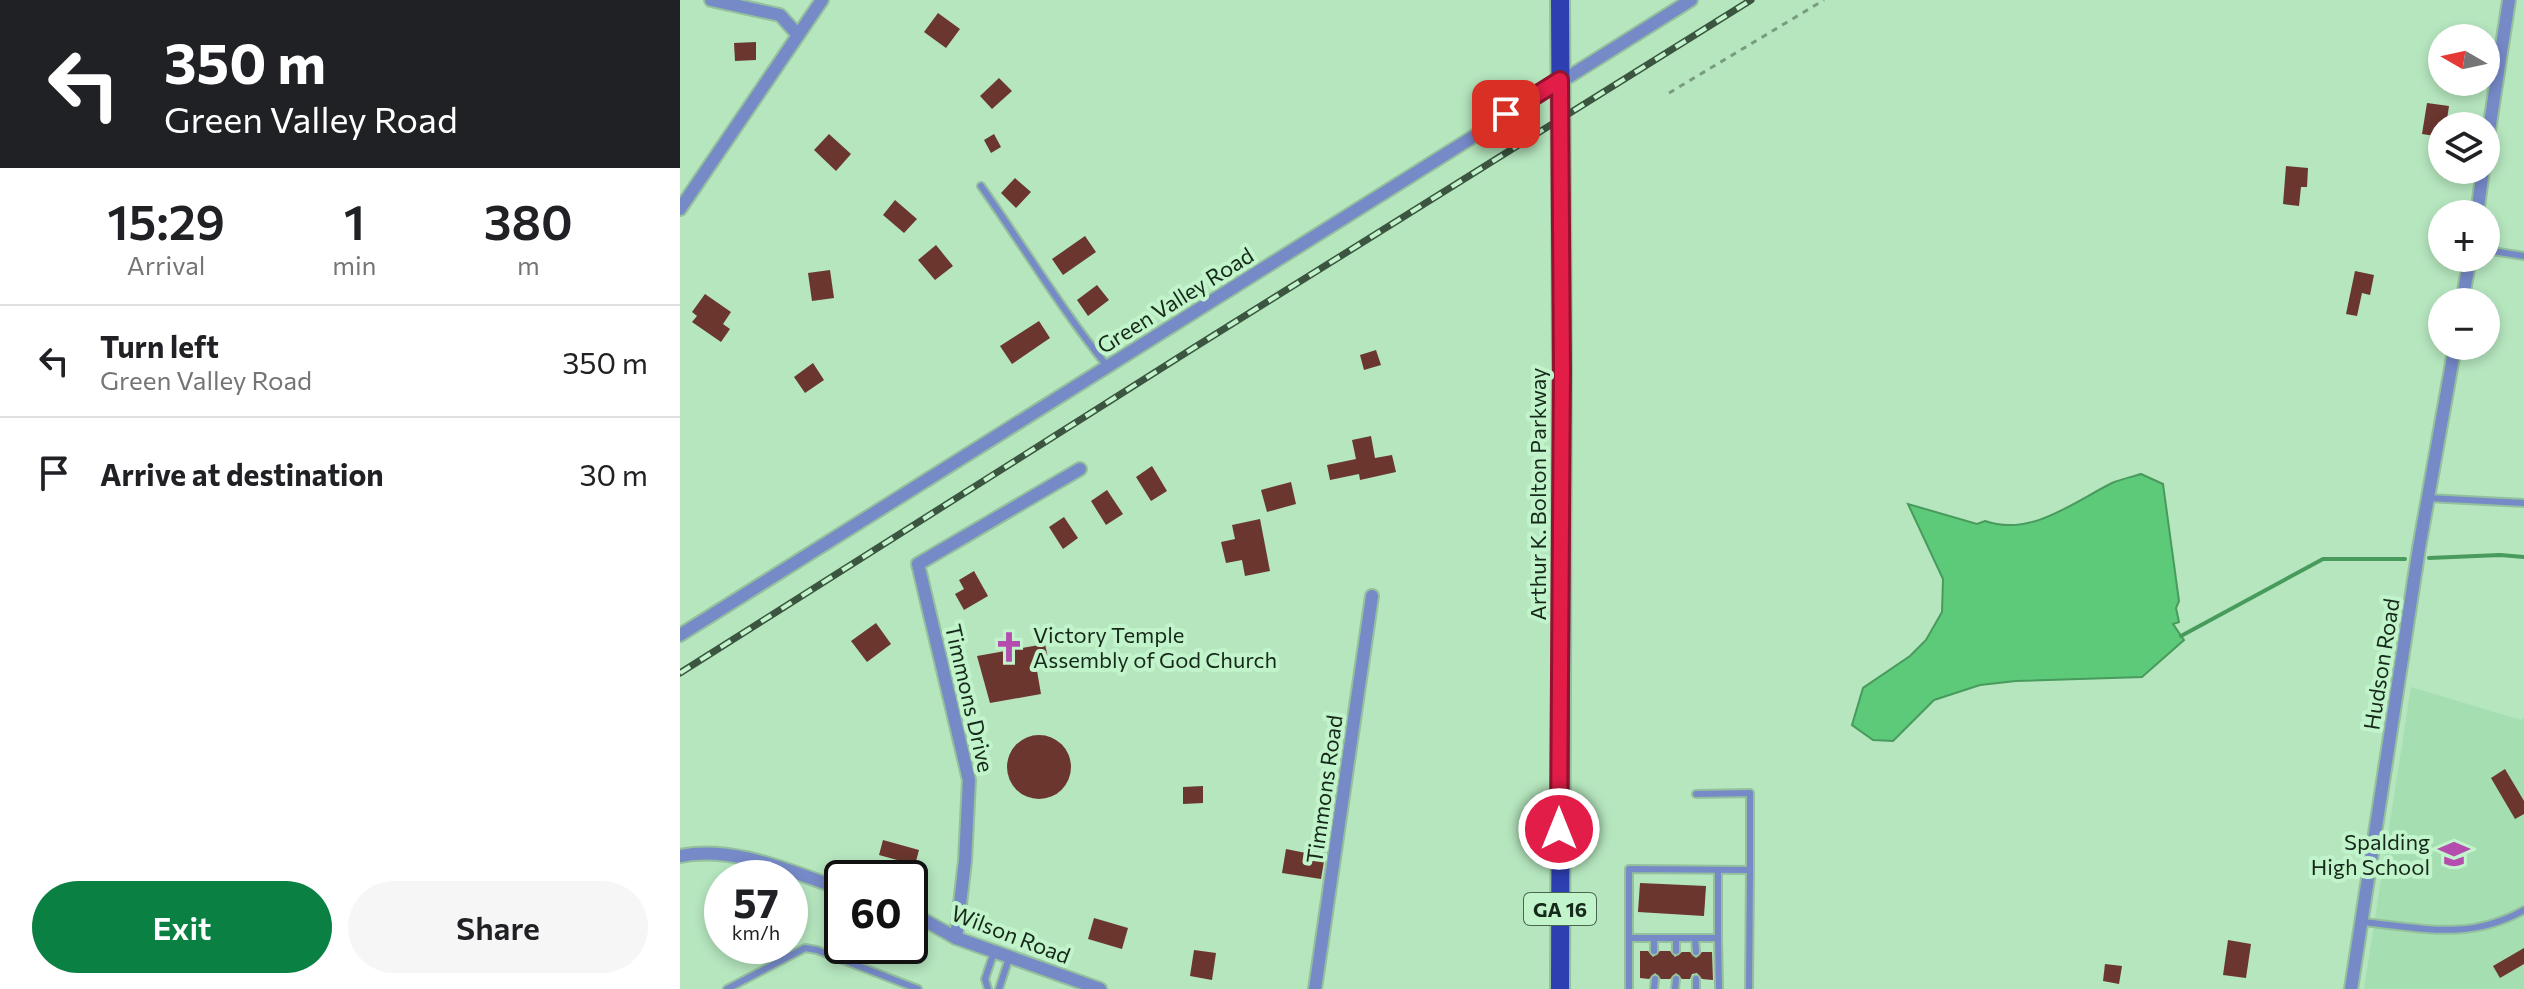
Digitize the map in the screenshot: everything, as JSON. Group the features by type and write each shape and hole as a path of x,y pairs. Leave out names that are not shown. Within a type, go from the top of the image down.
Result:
{"main road":[{"name":"Arthur K. Bolton Parkway","path":"1560,0 1560,989"}],"street":[{"path":"711,0 780,15 798,35"},
{"path":"680,209 822,0"},
{"name":"Green Valley Road","path":"680,635 1691,0"},
{"path":"2492,112 2509,0"},
{"name":"Hudson Road","path":"2351,989 2453,360"},
{"name":"Timmons Drive","path":"956,938 965,861 969,780 918,564 1080,469"},
{"name":"Timmons Road","path":"1315,989 1372,596"},
{"path":"680,856 703,851 761,862 824,883"},
{"name":"Wilson Road","path":"928,922 956,938 1100,989"}],"lane":[{"path":"981,186 1033,259 1064,311 1107,366"},
{"path":"2500,252 2524,256"},
{"path":"2428,498 2524,503"},
{"path":"1696,794 1750,793 1749,989"},
{"path":"1629,989 1629,869 1750,870"},
{"path":"1718,870 1719,989"},
{"path":"2362,922 2468,930 2499,924 2524,910"},
{"path":"1629,938 1718,938"},
{"path":"1654,938 1654,951"},
{"path":"1676,938 1676,951"},
{"path":"1695,938 1696,952"},
{"path":"727,989 805,948 918,989"},
{"path":"988,989 985,979 994,952"},
{"path":"999,989 1009,958"},
{"path":"1654,989 1655,979"},
{"path":"1675,989 1676,979"},
{"path":"1696,979 1696,989"}],"path":[{"path":"1669,93 1824,0"}],"shaded area":[{"path":"2141,474 2163,484 2179,601 2176,608 2179,622 2173,624 2184,640 2142,677 1980,685 1934,700 1893,741 1873,740 1852,725 1863,688 1910,656 1926,640 1942,612 1943,579 1908,504 1977,524 1985,521 2019,525 2051,516 2112,483"},
{"name":"Spalding High School","path":"2411,687 2521,720 2524,718 2524,989 2364,989"}],"building":[{"path":"938,13 960,29 946,48 924,32"},
{"path":"756,42 756,60 735,61 734,43"},
{"path":"999,78 1012,91 992,109 980,96"},
{"path":"2427,103 2449,106 2448,112 2428,112 2428,135 2422,134"},
{"path":"829,134 851,154 836,171 814,150"},
{"path":"994,134 1001,147 991,153 984,140"},
{"path":"2286,166 2308,168 2307,187 2301,187 2299,206 2283,204"},
{"path":"1015,178 1031,192 1016,208 1001,193"},
{"path":"895,200 917,219 904,233 883,215"},
{"path":"1085,236 1096,252 1063,275 1052,259"},
{"path":"936,245 953,266 935,280 918,260"},
{"path":"830,270 834,298 812,301 808,273"},
{"path":"2355,271 2374,275 2370,295 2362,293 2357,316 2346,314"},
{"path":"1097,285 1109,300 1088,316 1077,300"},
{"path":"705,294 731,312 723,324 730,329 721,342 692,322 697,316 692,312"},
{"path":"1039,321 1050,338 1012,364 1000,346"},
{"path":"1376,350 1381,365 1364,370 1360,355"},
{"path":"813,363 824,380 805,393 794,377"},
{"path":"1371,436 1375,458 1392,455 1396,472 1360,480 1359,474 1330,480 1327,465 1356,459 1352,440"},
{"path":"1152,466 1167,491 1151,501 1136,477"},
{"path":"1291,482 1296,504 1267,512 1261,490"},
{"path":"1107,490 1123,514 1106,525 1091,501"},
{"path":"1064,517 1078,538 1063,549 1049,527"},
{"path":"1260,519 1270,571 1245,576 1242,560 1226,563 1221,542 1235,539 1232,525"},
{"path":"974,571 988,596 964,610 955,594 964,589 959,580"},
{"path":"876,623 891,644 867,662 851,641"},
{"path":"1045,644 1049,663 1036,665 1041,694 990,703 977,656"},
{"path":"1039,735 1051,737 1062,744 1069,755 1069,779 1062,790 1051,797 1039,799 1027,797 1016,790 1009,779 1007,767 1009,755 1016,744 1027,737"},
{"path":"2505,769 2524,801 2524,814 2515,819 2491,778"},
{"path":"1203,786 1203,803 1183,804 1183,787"},
{"path":"1315,829 1329,832 1321,879 1282,873 1286,849 1311,854"},
{"path":"883,840 919,850 916,860 897,860 879,855"},
{"path":"1640,883 1706,886 1704,916 1638,912"},
{"path":"1094,918 1128,928 1122,949 1088,939"},
{"path":"2228,940 2251,944 2246,978 2223,975"},
{"path":"2524,948 2524,964 2500,978 2493,966"},
{"path":"1194,950 1216,953 1212,980 1190,976"},
{"path":"1640,951 1648,951 1653,957 1660,951 1670,951 1675,957 1682,952 1690,952 1696,958 1702,952 1712,952 1713,980 1702,979 1697,973 1692,974 1690,979 1682,979 1676,973 1670,979 1661,979 1655,973 1649,979 1640,978"},
{"path":"2105,964 2122,966 2119,984 2103,981"}],"waterway":[{"path":"2429,558 2524,557"},
{"path":"2181,636 2323,559 2405,559"}],"railway":[{"path":"680,673 1751,0"}],"place":[{"name":"Victory Temple Assembly of God Church","path":"1009,647"},
{"name":"Spalding High School","path":"2454,854"}],"route":[{"path":"1506,114 1560,80 1559,829"}]}
